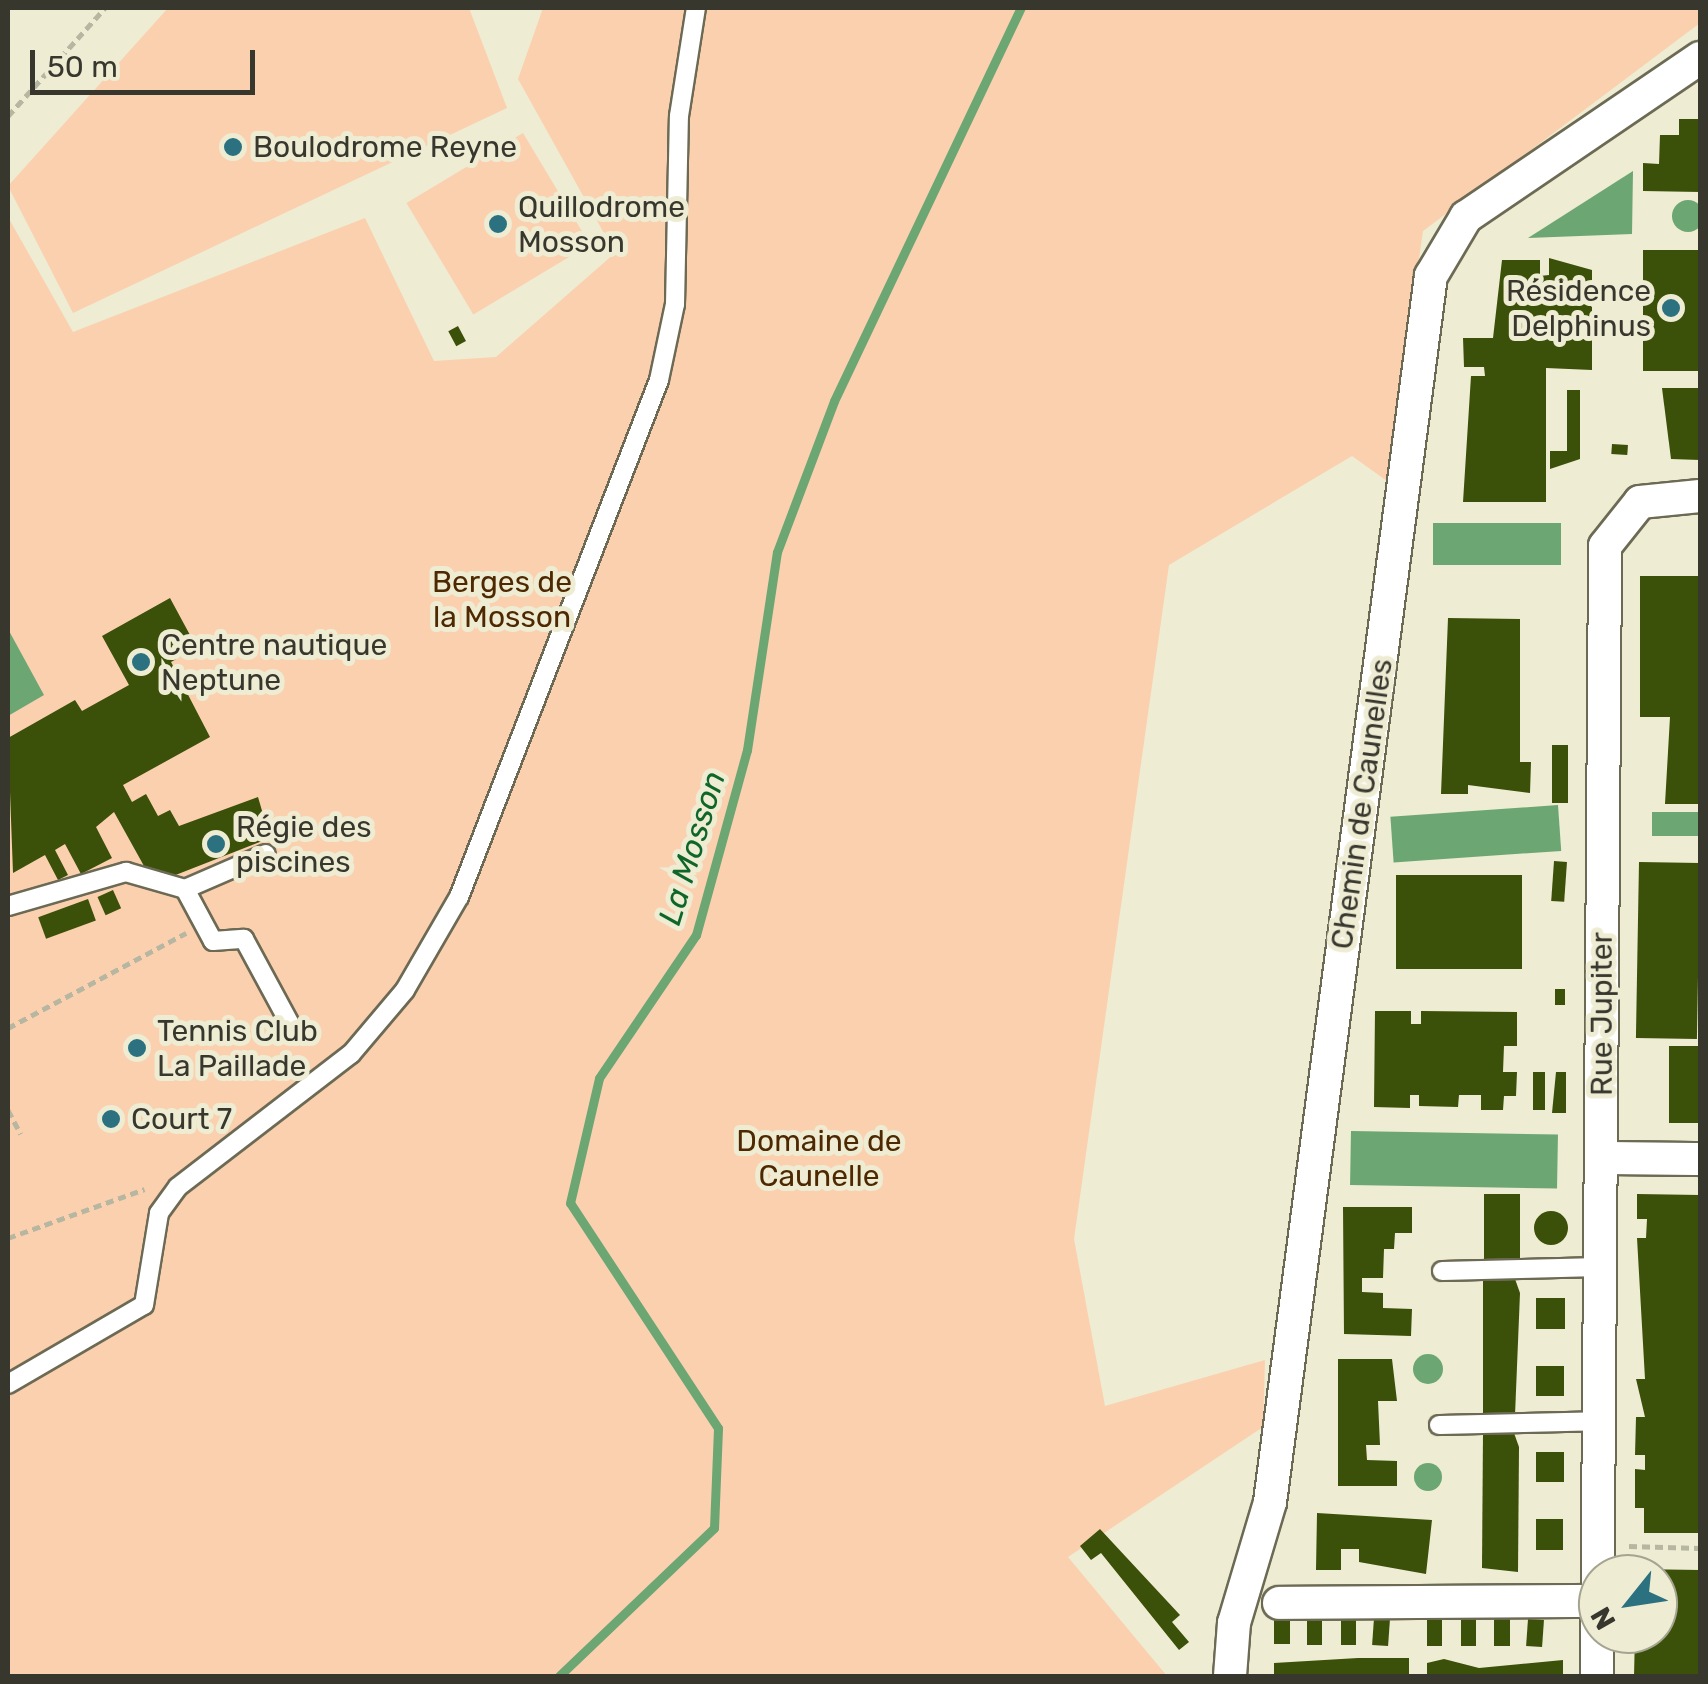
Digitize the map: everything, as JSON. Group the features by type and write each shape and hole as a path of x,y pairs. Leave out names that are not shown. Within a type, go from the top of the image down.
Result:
{"street":[{"name":"Chemin de Caunelles","path":"1230,1676 1234,1623 1270,1502 1431,276 1466,217 1700,58"},
{"name":"Rue Jupiter","path":"1597,1554 1605,546 1640,502 1700,496"},
{"path":"1602,1158 1700,1159"},
{"path":"1279,1603 1578,1601"}],"lane":[{"path":"8,1384 144,1305 159,1214 178,1187 351,1054 405,990 459,897 659,380 675,304 677,152 696,8"},
{"path":"8,906 126,872 184,888 266,854"},
{"path":"184,888 214,940 244,939 290,1024"},
{"path":"1442,1271 1600,1267"},
{"path":"1439,1425 1598,1421"}],"path":[{"path":"8,116 105,8"},
{"path":"8,1028 190,931"},
{"path":"8,1110 11,1124 20,1134"},
{"path":"8,1238 124,1190 178,1187"},
{"path":"1597,1546 1700,1548"}],"green space":[{"name":"Boulodrome Reyne","path":"168,8 469,8 507,108 73,313 8,186"},
{"path":"543,8 1700,8 1700,23 1423,231 1387,481 1352,456 1169,565 1074,1239 1105,1406 1265,1360 1263,1427 1068,1557 1167,1676 8,1676 8,217 73,332 365,218 434,361 496,357 615,253 518,79"},
{"name":"Quillodrome Mosson","path":"523,133 590,244 473,314 406,203"}],"shaded area":[{"path":"1633,171 1632,234 1528,238"},
{"path":"1688,200 1699,205 1704,216 1699,227 1688,232 1677,227 1672,216 1677,205"},
{"path":"1433,523 1561,523 1561,565 1433,565"},
{"path":"8,629 44,695 8,716"},
{"path":"1558,805 1561,851 1394,863 1390,817"},
{"path":"1652,812 1700,812 1700,836 1652,836"},
{"path":"1351,1131 1558,1135 1557,1189 1350,1185"},
{"path":"1428,1354 1439,1358 1443,1369 1439,1380 1428,1384 1417,1380 1413,1369 1417,1358"},
{"path":"1428,1463 1438,1467 1442,1477 1438,1487 1428,1491 1418,1487 1414,1477 1418,1467"}],"building":[{"path":"1679,119 1700,119 1700,192 1643,191 1643,163 1659,164 1660,135 1679,135"},
{"name":"Résidence Delphinus","path":"1643,250 1700,250 1700,371 1643,371"},
{"path":"1549,258 1592,270 1592,300 1583,300 1592,307 1592,370 1546,368 1546,502 1463,502 1471,376 1485,376 1484,367 1464,367 1463,338 1493,338 1502,260 1540,260 1540,276 1549,275"},
{"path":"458,326 466,341 456,346 448,331"},
{"path":"1662,388 1700,388 1700,460 1671,459"},
{"path":"1567,390 1580,390 1580,459 1550,469 1550,451 1567,451"},
{"path":"1612,444 1628,445 1627,455 1611,454"},
{"path":"1640,576 1700,576 1700,804 1665,804 1670,717 1640,717"},
{"path":"170,598 197,648 171,662 210,737 123,785 132,802 146,794 158,816 170,810 179,826 258,797 270,838 173,876 144,866 114,812 96,827 112,858 81,874 65,844 55,850 68,875 58,880 45,855 13,873 8,738 75,700 82,711 129,685 102,636"},
{"path":"1448,618 1520,619 1520,762 1531,762 1530,793 1468,785 1468,794 1441,794"},
{"path":"1552,745 1568,745 1568,803 1552,803"},
{"path":"1554,861 1567,862 1564,902 1551,901"},
{"path":"1639,862 1700,863 1697,1039 1636,1038"},
{"path":"1396,875 1522,875 1522,969 1396,969"},
{"path":"113,890 121,908 106,915 97,897"},
{"path":"88,899 96,921 46,939 38,917"},
{"path":"1555,989 1565,989 1565,1005 1555,1005"},
{"path":"1375,1011 1411,1011 1411,1024 1421,1024 1421,1011 1517,1012 1517,1046 1504,1046 1503,1072 1517,1072 1516,1096 1504,1096 1503,1110 1481,1110 1481,1095 1459,1095 1458,1107 1419,1106 1419,1095 1410,1095 1410,1108 1374,1107"},
{"path":"1669,1046 1700,1046 1700,1123 1669,1123"},
{"path":"1533,1072 1545,1072 1545,1110 1533,1110"},
{"path":"1556,1072 1566,1072 1566,1113 1552,1113"},
{"path":"1484,1194 1520,1194 1520,1261 1484,1261"},
{"path":"1637,1194 1700,1195 1700,1533 1644,1533 1644,1508 1635,1508 1635,1469 1645,1470 1645,1455 1635,1455 1636,1417 1645,1417 1636,1379 1645,1379 1637,1238 1646,1238 1647,1219 1637,1219"},
{"path":"1343,1207 1412,1207 1412,1233 1395,1233 1394,1249 1384,1249 1383,1278 1362,1278 1362,1292 1383,1293 1383,1308 1412,1309 1411,1336 1344,1334"},
{"path":"1551,1211 1563,1216 1568,1228 1563,1240 1551,1245 1539,1240 1534,1228 1539,1216"},
{"path":"1483,1279 1515,1279 1520,1293 1515,1415 1483,1415"},
{"path":"1536,1298 1565,1298 1565,1329 1536,1329"},
{"path":"1338,1359 1392,1359 1397,1401 1378,1401 1380,1445 1366,1445 1367,1460 1397,1461 1397,1486 1338,1486"},
{"path":"1536,1366 1564,1366 1564,1396 1536,1396"},
{"path":"1483,1433 1514,1433 1519,1447 1518,1572 1482,1568"},
{"path":"1536,1452 1564,1452 1564,1482 1536,1482"},
{"path":"1317,1513 1432,1520 1426,1574 1359,1562 1359,1549 1341,1549 1341,1570 1316,1570"},
{"path":"1536,1519 1563,1519 1563,1550 1536,1550"},
{"path":"1100,1529 1180,1615 1172,1622 1189,1642 1179,1650 1101,1553 1091,1560 1080,1546"},
{"path":"1678,1570 1700,1570 1700,1676 1634,1676 1635,1654 1678,1654"},
{"path":"1274,1618 1290,1618 1290,1644 1274,1644"},
{"path":"1307,1618 1322,1618 1322,1645 1307,1645"},
{"path":"1341,1618 1356,1618 1356,1645 1341,1645"},
{"path":"1374,1618 1390,1619 1388,1646 1372,1645"},
{"path":"1427,1619 1442,1619 1442,1646 1427,1646"},
{"path":"1461,1619 1476,1619 1476,1646 1461,1646"},
{"path":"1494,1619 1510,1619 1510,1646 1494,1646"},
{"path":"1528,1619 1544,1620 1542,1647 1526,1646"},
{"path":"1409,1658 1409,1676 1274,1676 1274,1663"},
{"path":"1444,1659 1479,1668 1563,1660 1563,1676 1427,1676 1427,1663"}],"waterway":[{"name":"La Mosson","path":"559,1676 714,1528 718,1428 570,1203 599,1078 696,935 747,750 777,552 834,401 1021,8"}],"place":[{"name":"Boulodrome Reyne","path":"233,147"},
{"name":"Quillodrome Mosson","path":"498,224"},
{"name":"Résidence Delphinus","path":"1671,308"},
{"name":"Centre nautique Neptune","path":"141,662"},
{"name":"Régie des piscines","path":"216,844"},
{"name":"Tennis Club La Paillade","path":"137,1048"},
{"name":"Court 7","path":"111,1119"}],"park label":[{"name":"Berges de la Mosson","path":"502,599"},
{"name":"Domaine de Caunelle","path":"819,1158"}]}
